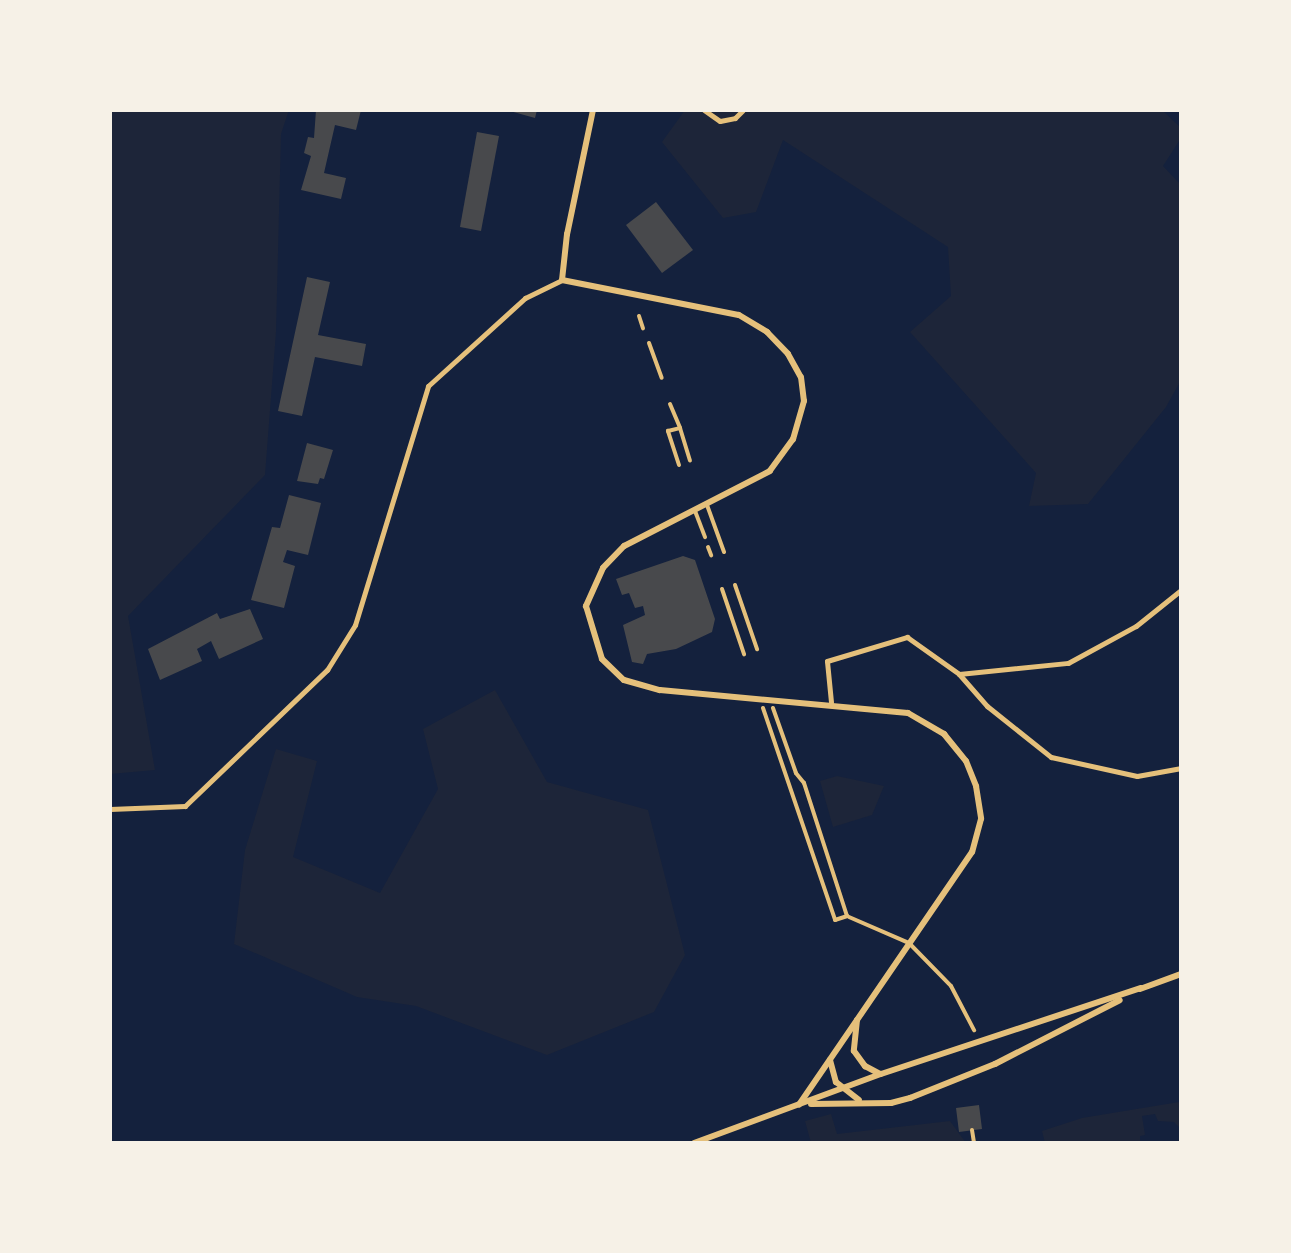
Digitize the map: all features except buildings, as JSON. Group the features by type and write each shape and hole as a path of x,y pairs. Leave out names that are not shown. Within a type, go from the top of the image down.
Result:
{"street":[{"path":"562,280 567,234 594,110"},
{"path":"704,110 720,121 742,110"},
{"path":"110,809 185,806 327,670 354,625 428,386 525,298 562,280 727,311 767,332 788,354 801,378 804,402 786,452 770,471 624,546 603,568 586,606 602,659 624,680 660,690 831,702 892,709 919,717 955,747 976,786 981,818 977,843 800,1105"},
{"path":"639,316 643,328"},
{"path":"649,344 662,378"},
{"path":"670,404 690,460"},
{"path":"679,466 668,431 680,428"},
{"path":"707,505 724,552"},
{"path":"695,511 705,537"},
{"path":"708,546 711,555"},
{"path":"735,585 757,650"},
{"path":"722,589 744,654"},
{"path":"959,674 1068,663 1136,626 1181,590"},
{"path":"831,702 827,662 907,637 959,674 987,706 1052,757 1136,776 1181,768"},
{"path":"763,708 835,920 847,916 909,943 951,986 974,1030"},
{"path":"773,708 796,774 804,783 847,916"},
{"path":"694,1143 757,1123 881,1074 1054,1020 1181,974"},
{"path":"800,1105 891,1104 938,1088 1056,1034 1141,988"},
{"path":"858,1015 854,1051 865,1066 881,1074"},
{"path":"1054,1020 1060,1025 1056,1034"},
{"path":"830,1058 842,1089 864,1103"},
{"path":"972,1130 974,1143"}],"shaded area":[{"path":"110,110 289,110 281,134 276,332 265,475 128,616 155,770 110,774"},
{"path":"685,110 1162,110 1181,128 1181,138 1163,166 1181,185 1181,380 1166,407 1088,504 1029,506 1036,473 910,332 951,296 948,247 783,140 756,212 723,218 662,142"},
{"path":"495,690 547,782 648,810 685,955 654,1012 547,1055 416,1006 357,997 234,944 245,850 276,749 317,761 293,857 380,893 438,789 423,729"},
{"path":"837,776 884,786 872,815 833,827 820,781"},
{"path":"1179,1102 1181,1129 1174,1122 1158,1121 1155,1114 1142,1116 1145,1135 1140,1136 1140,1143 1045,1143 1042,1131 1082,1118"},
{"path":"831,1114 837,1134 950,1121 966,1143 811,1143 805,1121"}]}
